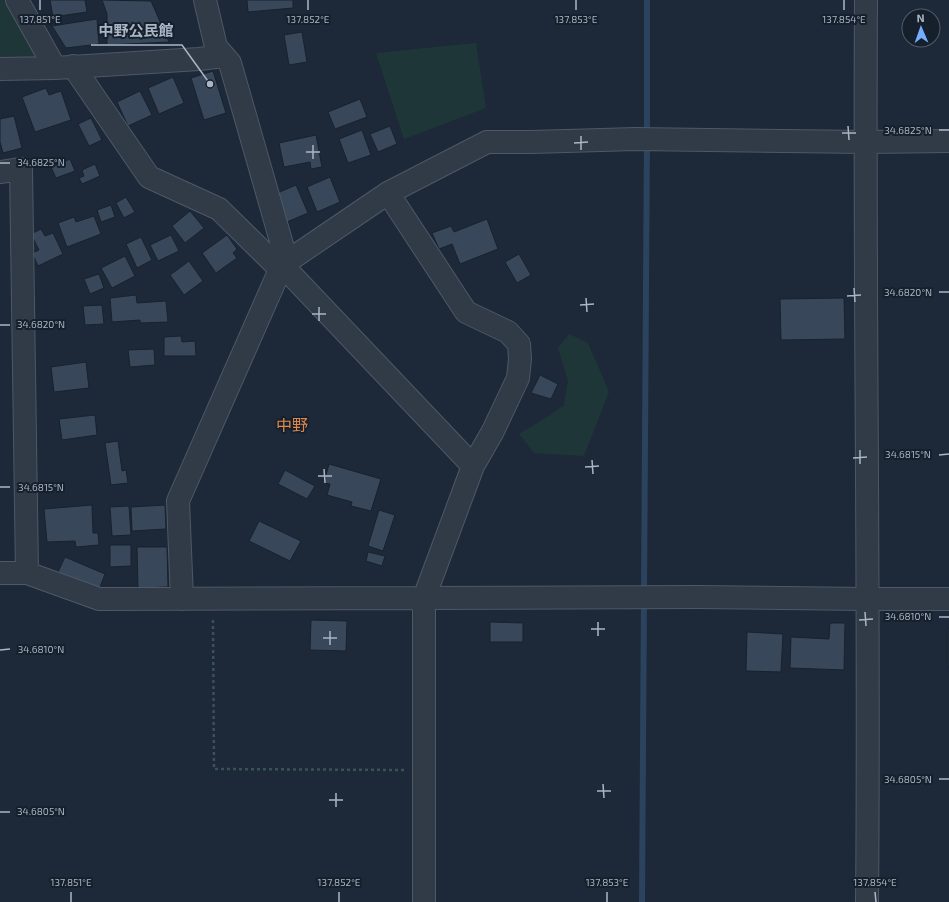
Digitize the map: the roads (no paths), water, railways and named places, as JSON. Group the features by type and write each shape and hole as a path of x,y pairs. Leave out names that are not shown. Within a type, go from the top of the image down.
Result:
{"street":[{"path":"17,0 64,67 149,176 219,209 283,265 474,466"},
{"path":"205,0 216,47 230,63 283,265"},
{"path":"866,0 867,902"},
{"path":"0,69 64,67 199,59 223,56"},
{"path":"182,599 178,501 283,265 388,192 487,142 636,139 865,142 949,141"},
{"path":"0,172 21,169 27,573"},
{"path":"388,192 466,312 508,332 519,344 520,359 518,378 493,431 474,466 424,598 424,902"},
{"path":"0,573 27,573 99,600 697,597 949,599"}],"waterway":[{"path":"642,902 647,0"}],"place":[{"name":"中野公民館","path":"210,84"}],"district":[{"name":"中野","path":"292,424"}]}
